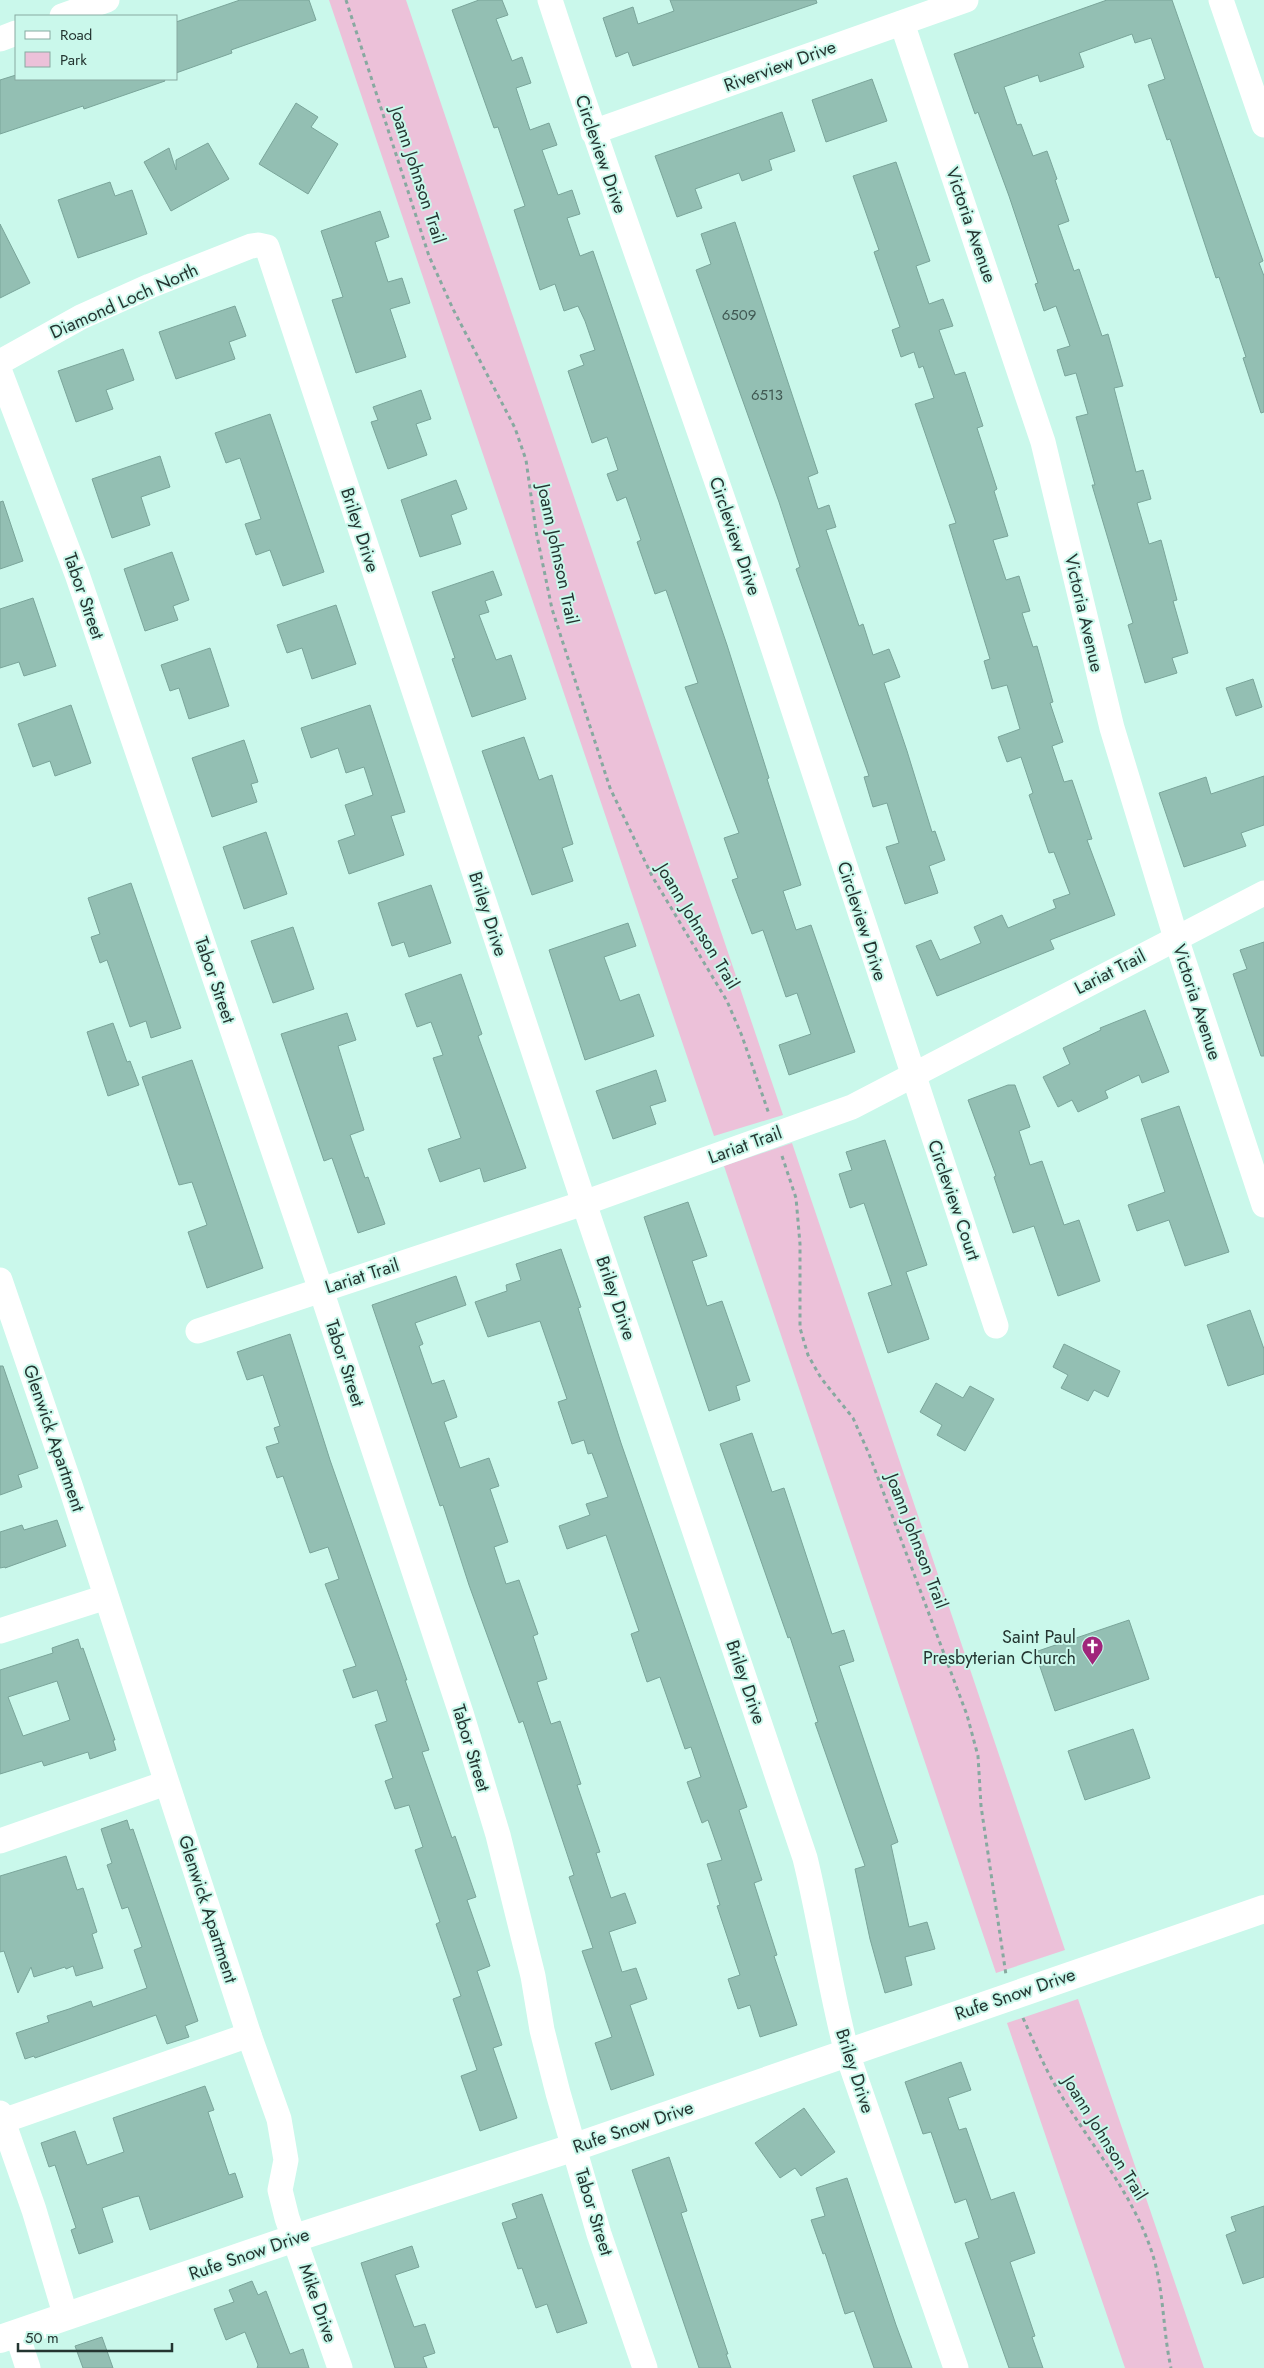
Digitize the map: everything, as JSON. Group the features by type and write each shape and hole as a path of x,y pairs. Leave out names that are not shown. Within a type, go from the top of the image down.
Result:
{"main road":[{"name":"Rufe Snow Drive","path":"9,2336 295,2238 575,2147 1264,1909"}],"street":[{"path":"65,15 107,0"},
{"name":"Circleview Drive","path":"550,0 767,630 912,1075"},
{"name":"Riverview Drive","path":"594,132 966,0"},
{"path":"1221,0 1264,125"},
{"name":"Victoria Avenue","path":"902,23 1043,442 1112,728 1176,938 1264,1205"},
{"path":"0,39 15,33"},
{"name":"Diamond Loch North","path":"0,362 81,318 150,286 251,246"},
{"name":"Briley Drive","path":"251,246 267,247 584,1203 805,1858 819,1913 840,2028 847,2053 956,2368"},
{"name":"Tabor Street","path":"0,372 77,574 320,1290 462,1716 498,1835 533,1976 544,2039 558,2093 599,2234 645,2368"},
{"name":"Lariat Trail","path":"198,1331 584,1203 852,1107 1264,893"},
{"name":"Circleview Court","path":"912,1075 996,1326"},
{"name":"Glenwick Apartment","path":"0,1280 279,2119 286,2160 280,2190 287,2218 295,2238"},
{"path":"0,1631 106,1596"},
{"path":"0,1841 166,1783"},
{"path":"66,2317 34,2210 1,2117 250,2035"},
{"name":"Mike Drive","path":"295,2238 340,2368"},
{"path":"9,2336 28,2368"}],"path":[{"name":"Joann Johnson Trail","path":"346,0 430,256 454,309 515,428 526,460 536,531 552,609 610,788 652,876 727,1001 742,1036 766,1104"},
{"name":"Joann Johnson Trail","path":"783,1158 796,1198 800,1244 800,1328 808,1355 821,1378 854,1418 862,1436 967,1715 978,1756 980,1806 1006,1976"},
{"name":"Joann Johnson Trail","path":"1021,2014 1058,2089 1129,2199 1145,2234 1154,2259 1163,2304 1172,2368"}],"green space":[{"path":"329,0 406,0 783,1115 714,1136"},
{"path":"792,1143 1065,1950 996,1973 724,1166"},
{"path":"1078,1999 1204,2368 1125,2368 1007,2023"}],"building":[{"path":"240,0 309,0 316,20 231,50 232,53 178,72 178,21"},
{"path":"479,0 502,0 508,15 496,19 512,61 522,57 531,83 516,88 530,130 549,123 557,145 542,150 558,195 572,190 580,214 567,218 580,256 593,251 727,645 769,778 767,779 801,885 783,891 796,930 811,925 855,1052 789,1075 779,1045 811,1034 797,993 786,997 763,930 752,934 732,880 738,878 724,838 739,833 685,687 698,683 666,590 655,594 637,542 641,540 626,497 617,501 607,474 618,470 607,437 592,443 568,371 584,365 580,355 595,350 585,321 578,306 564,311 555,284 540,290 514,210 525,206 498,127 494,128 452,10"},
{"path":"670,0 816,0 817,3 633,66 628,52 616,57 603,18 633,7 638,24 674,11"},
{"path":"1107,0 1172,0 1263,261 1259,263 1264,276 1264,412 1261,413 1243,358 1246,357 1219,277 1216,278 1170,139 1167,140 1148,85 1165,79 1151,38 1135,43 1132,34 1079,53 1084,67 1040,82 1038,75 1004,87 1017,125 1021,124 1033,156 1047,151 1057,179 1055,180 1069,221 1058,225 1074,271 1079,269 1102,336 1108,334 1123,386 1114,388 1136,472 1143,470 1151,499 1137,503 1149,544 1161,540 1177,600 1173,601 1188,653 1172,658 1177,673 1145,683 1128,625 1133,623 1092,485 1095,485 1076,417 1088,414 1076,373 1065,376 1057,350 1070,346 1056,306 1044,311 1035,284 1038,283 1009,196 978,112 975,114 954,54"},
{"path":"15,75 15,80 165,81 84,109 83,106 0,134 0,80"},
{"path":"872,79 887,121 826,142 812,100"},
{"path":"296,103 318,117 311,127 338,144 308,194 259,164"},
{"path":"782,112 795,151 769,160 772,170 742,181 739,173 695,189 702,208 677,217 655,156"},
{"path":"208,143 229,179 171,211 144,162 169,148 176,170 176,160"},
{"path":"896,162 930,261 916,266 929,304 943,299 953,326 939,330 955,375 965,372 983,426 977,428 997,489 994,491 1008,536 993,540 1006,580 1019,576 1030,611 1022,613 1033,647 1037,646 1053,702 1050,703 1063,742 1052,746 1064,782 1072,780 1092,839 1087,840 1115,915 1050,940 1054,949 937,996 916,946 931,940 940,960 981,943 974,927 1002,915 1008,928 1056,908 1053,900 1070,894 1054,852 1049,853 1029,795 1033,793 1021,757 1007,762 998,737 1020,729 1007,685 992,689 984,661 990,659 949,525 956,523 915,404 934,398 923,366 919,368 914,352 901,357 892,330 900,327 874,252 879,250 853,176"},
{"path":"110,182 115,196 132,190 147,234 78,258 58,200"},
{"path":"380,211 389,237 375,242 388,282 402,278 410,303 390,309 406,357 356,373 332,300 343,297 321,231"},
{"path":"735,222 818,473 808,477 818,509 829,505 836,527 826,530 859,626 863,624 873,655 889,649 900,677 884,683 932,832 935,831 945,860 929,866 938,893 905,904 886,847 899,843 887,803 873,807 864,777 869,776 796,569 800,567 779,502 696,270 711,264 701,234"},
{"path":"0,224 30,283 0,298"},
{"path":"235,306 246,336 229,342 235,359 176,379 159,332"},
{"path":"123,349 134,380 106,390 113,409 76,422 58,371"},
{"path":"421,390 431,419 416,424 427,455 388,469 371,422 378,420 373,407"},
{"path":"270,414 324,572 283,586 270,550 256,555 245,524 261,519 240,458 226,463 215,433"},
{"path":"160,456 170,487 141,497 150,525 112,538 92,479"},
{"path":"456,480 467,509 451,515 461,544 420,557 401,500"},
{"path":"3,501 23,561 0,569 0,502"},
{"path":"172,552 189,600 173,606 178,620 145,631 124,569"},
{"path":"493,571 502,595 485,601 489,612 479,615 496,660 511,655 526,699 472,717 452,659 455,658 432,592"},
{"path":"33,598 56,666 24,676 19,662 0,668 0,609"},
{"path":"336,605 356,664 312,679 302,648 287,653 277,625"},
{"path":"210,648 229,706 189,719 179,688 170,691 161,665"},
{"path":"1253,679 1262,707 1236,716 1226,688"},
{"path":"71,705 91,763 55,776 50,761 33,767 18,724"},
{"path":"370,705 405,812 391,816 404,855 349,874 338,841 355,835 345,805 373,795 364,767 346,773 338,748 311,758 301,728"},
{"path":"524,737 539,780 552,775 573,844 562,848 573,881 532,895 482,751"},
{"path":"244,740 258,782 251,784 257,802 212,817 192,758"},
{"path":"1264,776 1264,825 1241,833 1246,846 1184,867 1159,793 1206,777 1211,794"},
{"path":"266,832 287,894 244,909 223,847"},
{"path":"131,883 181,1028 151,1038 146,1021 130,1027 107,960 100,963 91,937 100,934 88,898"},
{"path":"431,885 451,943 409,957 404,942 392,946 378,903"},
{"path":"628,923 636,946 604,957 620,1001 639,994 654,1036 585,1060 549,950"},
{"path":"293,927 314,989 273,1003 251,941"},
{"path":"1264,942 1264,1056 1261,1056 1233,974 1247,969 1240,950"},
{"path":"461,974 482,1034 478,1036 526,1168 484,1182 480,1168 440,1182 428,1149 461,1138 433,1058 443,1055 431,1022 417,1027 405,994"},
{"path":"1145,1010 1169,1072 1142,1083 1139,1075 1105,1091 1108,1098 1078,1112 1072,1100 1058,1107 1043,1077 1070,1064 1063,1048 1101,1030 1100,1028"},
{"path":"347,1013 356,1040 338,1046 364,1130 350,1135 365,1178 368,1177 385,1224 358,1233 332,1158 324,1161 281,1034"},
{"path":"113,1023 127,1062 130,1061 139,1085 108,1096 87,1032"},
{"path":"192,1060 263,1268 207,1288 188,1232 207,1225 192,1182 179,1185 142,1077"},
{"path":"656,1070 666,1101 650,1106 656,1124 613,1139 596,1091"},
{"path":"1008,1085 1015,1085 1030,1127 1019,1131 1030,1165 1042,1161 1064,1225 1079,1220 1100,1281 1058,1296 1034,1226 1013,1233 994,1177 996,1176 968,1100"},
{"path":"1179,1106 1229,1252 1185,1266 1169,1220 1137,1231 1128,1205 1165,1192 1141,1119"},
{"path":"885,1140 927,1265 906,1272 929,1339 888,1353 868,1293 892,1285 864,1203 850,1208 839,1174 852,1170 846,1152"},
{"path":"688,1202 707,1256 692,1261 707,1306 722,1301 750,1381 736,1386 740,1400 709,1411 644,1217"},
{"path":"561,1249 581,1307 578,1308 621,1443 747,1807 739,1810 762,1880 754,1883 777,1955 774,1956 797,2025 760,2037 750,2005 738,2009 728,1979 740,1975 717,1906 720,1905 707,1864 722,1860 708,1820 702,1823 687,1782 701,1777 691,1747 685,1749 660,1677 647,1682 631,1634 639,1631 606,1535 567,1549 559,1526 590,1515 586,1504 608,1497 592,1453 588,1454 584,1440 572,1444 558,1402 567,1399 540,1321 488,1337 475,1302 507,1291 506,1285 521,1280 516,1264"},
{"path":"456,1276 466,1305 415,1323 423,1344 419,1346 432,1384 444,1380 457,1417 444,1422 460,1468 489,1458 499,1486 490,1489 508,1542 494,1547 506,1584 519,1580 538,1634 533,1636 547,1679 537,1682 551,1724 560,1721 581,1784 577,1785 600,1852 596,1853 611,1898 625,1893 636,1923 609,1932 622,1972 636,1968 647,1999 630,2005 654,2075 611,2090 595,2043 612,2037 582,1951 593,1948 569,1877 574,1875 523,1721 519,1723 469,1585 443,1505 440,1506 372,1305"},
{"path":"1250,1310 1264,1349 1264,1374 1228,1386 1207,1325"},
{"path":"290,1334 330,1460 407,1680 405,1680 429,1750 422,1752 452,1838 455,1836 476,1897 467,1900 490,1966 477,1971 502,2045 493,2048 517,2118 480,2131 461,2076 477,2070 453,1999 461,1996 436,1924 440,1922 415,1850 423,1847 409,1805 395,1809 385,1781 393,1778 375,1725 387,1721 377,1690 353,1698 343,1670 356,1666 325,1584 339,1579 328,1547 310,1553 283,1476 277,1478 266,1447 279,1443 274,1428 280,1426 263,1375 247,1380 237,1352"},
{"path":"1064,1344 1120,1371 1108,1397 1094,1390 1088,1401 1061,1388 1068,1375 1053,1367"},
{"path":"0,1366 3,1366 38,1468 18,1475 22,1487 0,1495"},
{"path":"936,1383 963,1398 970,1386 994,1399 965,1451 937,1435 942,1425 920,1412"},
{"path":"752,1433 772,1492 784,1488 832,1634 844,1630 854,1661 839,1666 898,1842 891,1845 909,1927 927,1922 935,1949 905,1957 912,1985 885,1993 870,1939 855,1869 865,1866 815,1723 818,1722 790,1637 788,1638 720,1444"},
{"path":"57,1520 66,1546 5,1568 0,1568 0,1532 22,1525 24,1530"},
{"name":"Saint Paul Presbyterian Church","path":"1129,1620 1149,1679 1055,1711 1035,1652"},
{"path":"78,1639 81,1649 83,1648 115,1740 113,1740 116,1750 90,1759 88,1752 44,1766 42,1761 0,1774 0,1670 53,1653 52,1648","holes":["57,1681 70,1720 23,1736 8,1697"]},
{"path":"1133,1729 1150,1778 1085,1800 1068,1751"},
{"path":"127,1820 130,1830 133,1829 198,2021 185,2026 189,2037 167,2044 156,2015 35,2058 34,2056 25,2059 16,2033 49,2022 47,2016 91,2001 93,2007 147,1988 134,1950 142,1947 128,1907 122,1909 107,1865 112,1863 101,1829"},
{"path":"66,1856 77,1890 83,1888 97,1932 92,1934 103,1968 76,1976 73,1966 66,1969 65,1967 34,1977 31,1967 18,1993 4,1951 0,1952 0,1876"},
{"path":"961,2062 971,2090 948,2098 959,2130 966,2128 991,2200 1014,2192 1035,2253 1010,2262 1035,2336 1032,2337 1043,2368 1009,2368 965,2243 979,2238 966,2199 955,2203 931,2132 923,2134 905,2082"},
{"path":"205,2086 214,2110 208,2112 229,2175 235,2173 243,2197 150,2230 139,2196 102,2208 113,2242 79,2254 71,2230 76,2228 55,2165 49,2167 41,2143 75,2131 87,2165 124,2152 113,2118"},
{"path":"804,2108 835,2152 801,2176 795,2168 780,2178 755,2143"},
{"path":"669,2157 687,2211 681,2213 731,2368 699,2368 632,2170"},
{"path":"847,2178 912,2368 874,2368 854,2311 845,2314 825,2253 823,2254 811,2220 825,2216 816,2188"},
{"path":"542,2194 587,2323 557,2333 547,2304 536,2308 522,2268 518,2269 502,2223 517,2218 512,2204"},
{"path":"1264,2206 1264,2277 1243,2284 1226,2235 1236,2231 1231,2217"},
{"path":"412,2246 419,2267 395,2275 414,2327 425,2324 435,2353 423,2357 427,2368 395,2368 361,2263"},
{"path":"252,2281 258,2295 266,2291 290,2354 303,2349 309,2368 257,2368 258,2365 245,2332 226,2340 214,2309 234,2302 229,2290"},
{"path":"102,2337 113,2368 83,2368 75,2346"}],"place":[{"name":"Saint Paul Presbyterian Church","path":"1092,1666"}]}
